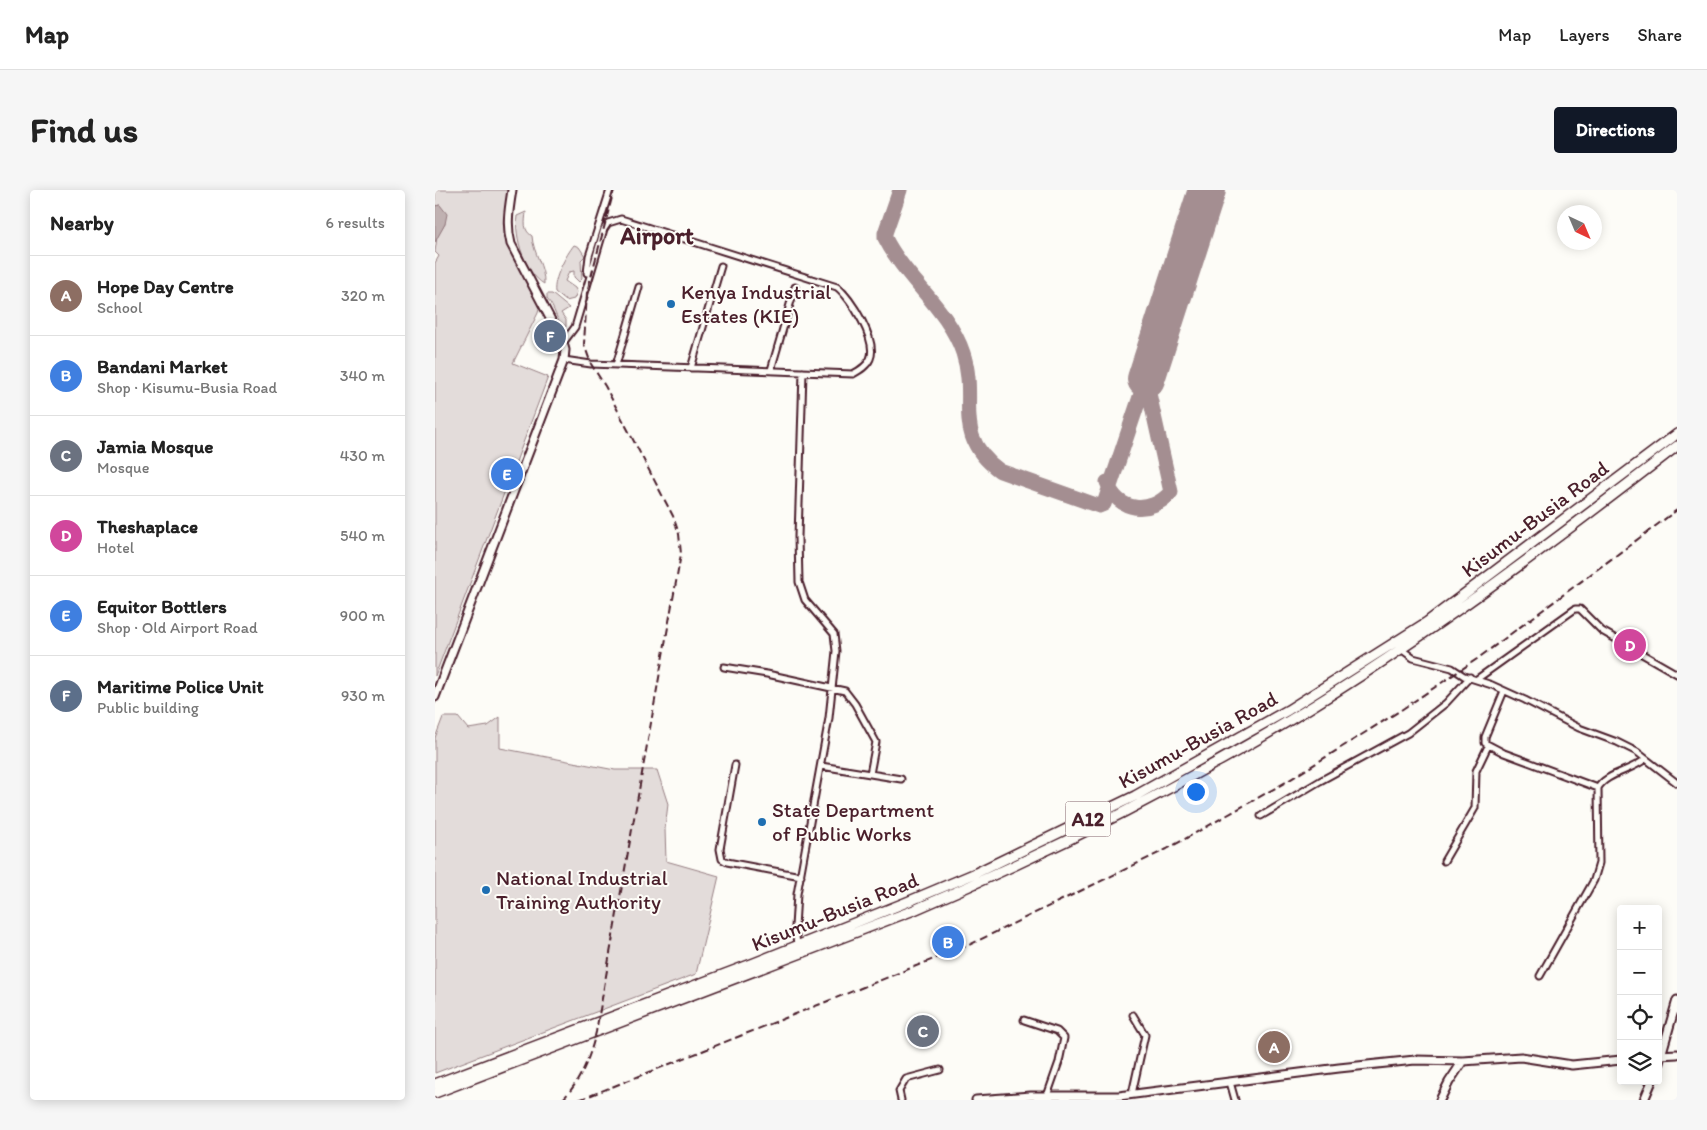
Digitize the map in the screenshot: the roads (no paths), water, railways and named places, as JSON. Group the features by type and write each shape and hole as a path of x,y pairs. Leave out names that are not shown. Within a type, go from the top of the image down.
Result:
{"highway":[{"name":"Kisumu-Busia Road","path":"435,1084 727,974 967,877 1135,796 1288,710 1427,622 1677,434"},
{"name":"Kisumu-Busia Road","path":"435,1093 726,983 977,883 1101,824 1239,750 1401,649 1589,514 1677,446"}],"street":[{"path":"435,697 564,360 565,350 563,343 511,244 507,230 512,190"},
{"path":"588,279 589,256 610,190"},
{"path":"563,343 575,327 604,230 608,223 621,219 837,287 849,299 871,339 870,359 853,374 616,365 564,360"},
{"path":"691,368 721,266"},
{"path":"616,365 639,287"},
{"path":"771,370 795,287"},
{"path":"797,945 795,911 821,766 836,651 834,634 805,600 799,582 797,537 803,372"},
{"path":"1477,679 1575,609 1580,608 1602,631 1677,674"},
{"path":"1401,649 1413,658 1452,668 1504,690 1579,728 1624,745 1677,783"},
{"path":"724,667 845,691 874,736 876,746 870,774"},
{"path":"1261,816 1319,781 1408,734 1445,703 1470,677"},
{"path":"1504,690 1484,741 1488,746 1598,788"},
{"path":"1444,861 1475,808 1476,771 1488,746"},
{"path":"1540,976 1594,880 1599,863 1598,788 1609,777 1628,770 1645,759"},
{"path":"735,765 720,849 722,859 727,862 801,876"},
{"path":"821,766 901,779"},
{"path":"1662,1052 1677,1000"},
{"path":"1132,1094 1145,1035 1133,1015"},
{"path":"1024,1020 1057,1031 1064,1038 1065,1042 1047,1096"},
{"path":"1662,1055 1677,1054"},
{"path":"976,1100 1132,1094 1415,1060 1463,1061 1521,1057 1572,1065 1617,1060"},
{"path":"1440,1100 1463,1061"},
{"path":"901,1100 899,1091 906,1079 915,1075 940,1070"},
{"path":"1230,1082 1235,1100"},
{"path":"1644,1100 1650,1085"}],"railway":[{"path":"562,1100 580,1077 591,1051 596,1032 681,554 679,534 673,516 605,386 591,364 584,344 587,292 614,190"},
{"path":"579,1100 969,945 1167,849 1286,782 1398,712 1477,659 1677,510"}],"place":[{"name":"Kenya Industrial Estates (KIE)","path":"671,304"},
{"name":"Maritime Police Unit","path":"550,336"},
{"name":"Equitor Bottlers","path":"507,474"},
{"name":"Theshaplace","path":"1630,645"},
{"name":"State Department of Public Works","path":"762,822"},
{"name":"National Industrial Training Authority","path":"486,890"},
{"name":"Bandani Market","path":"948,942"},
{"name":"Jamia Mosque","path":"923,1031"},
{"name":"Hope Day Centre","path":"1274,1047"}],"district":[{"name":"Airport","path":"657,236"}]}
